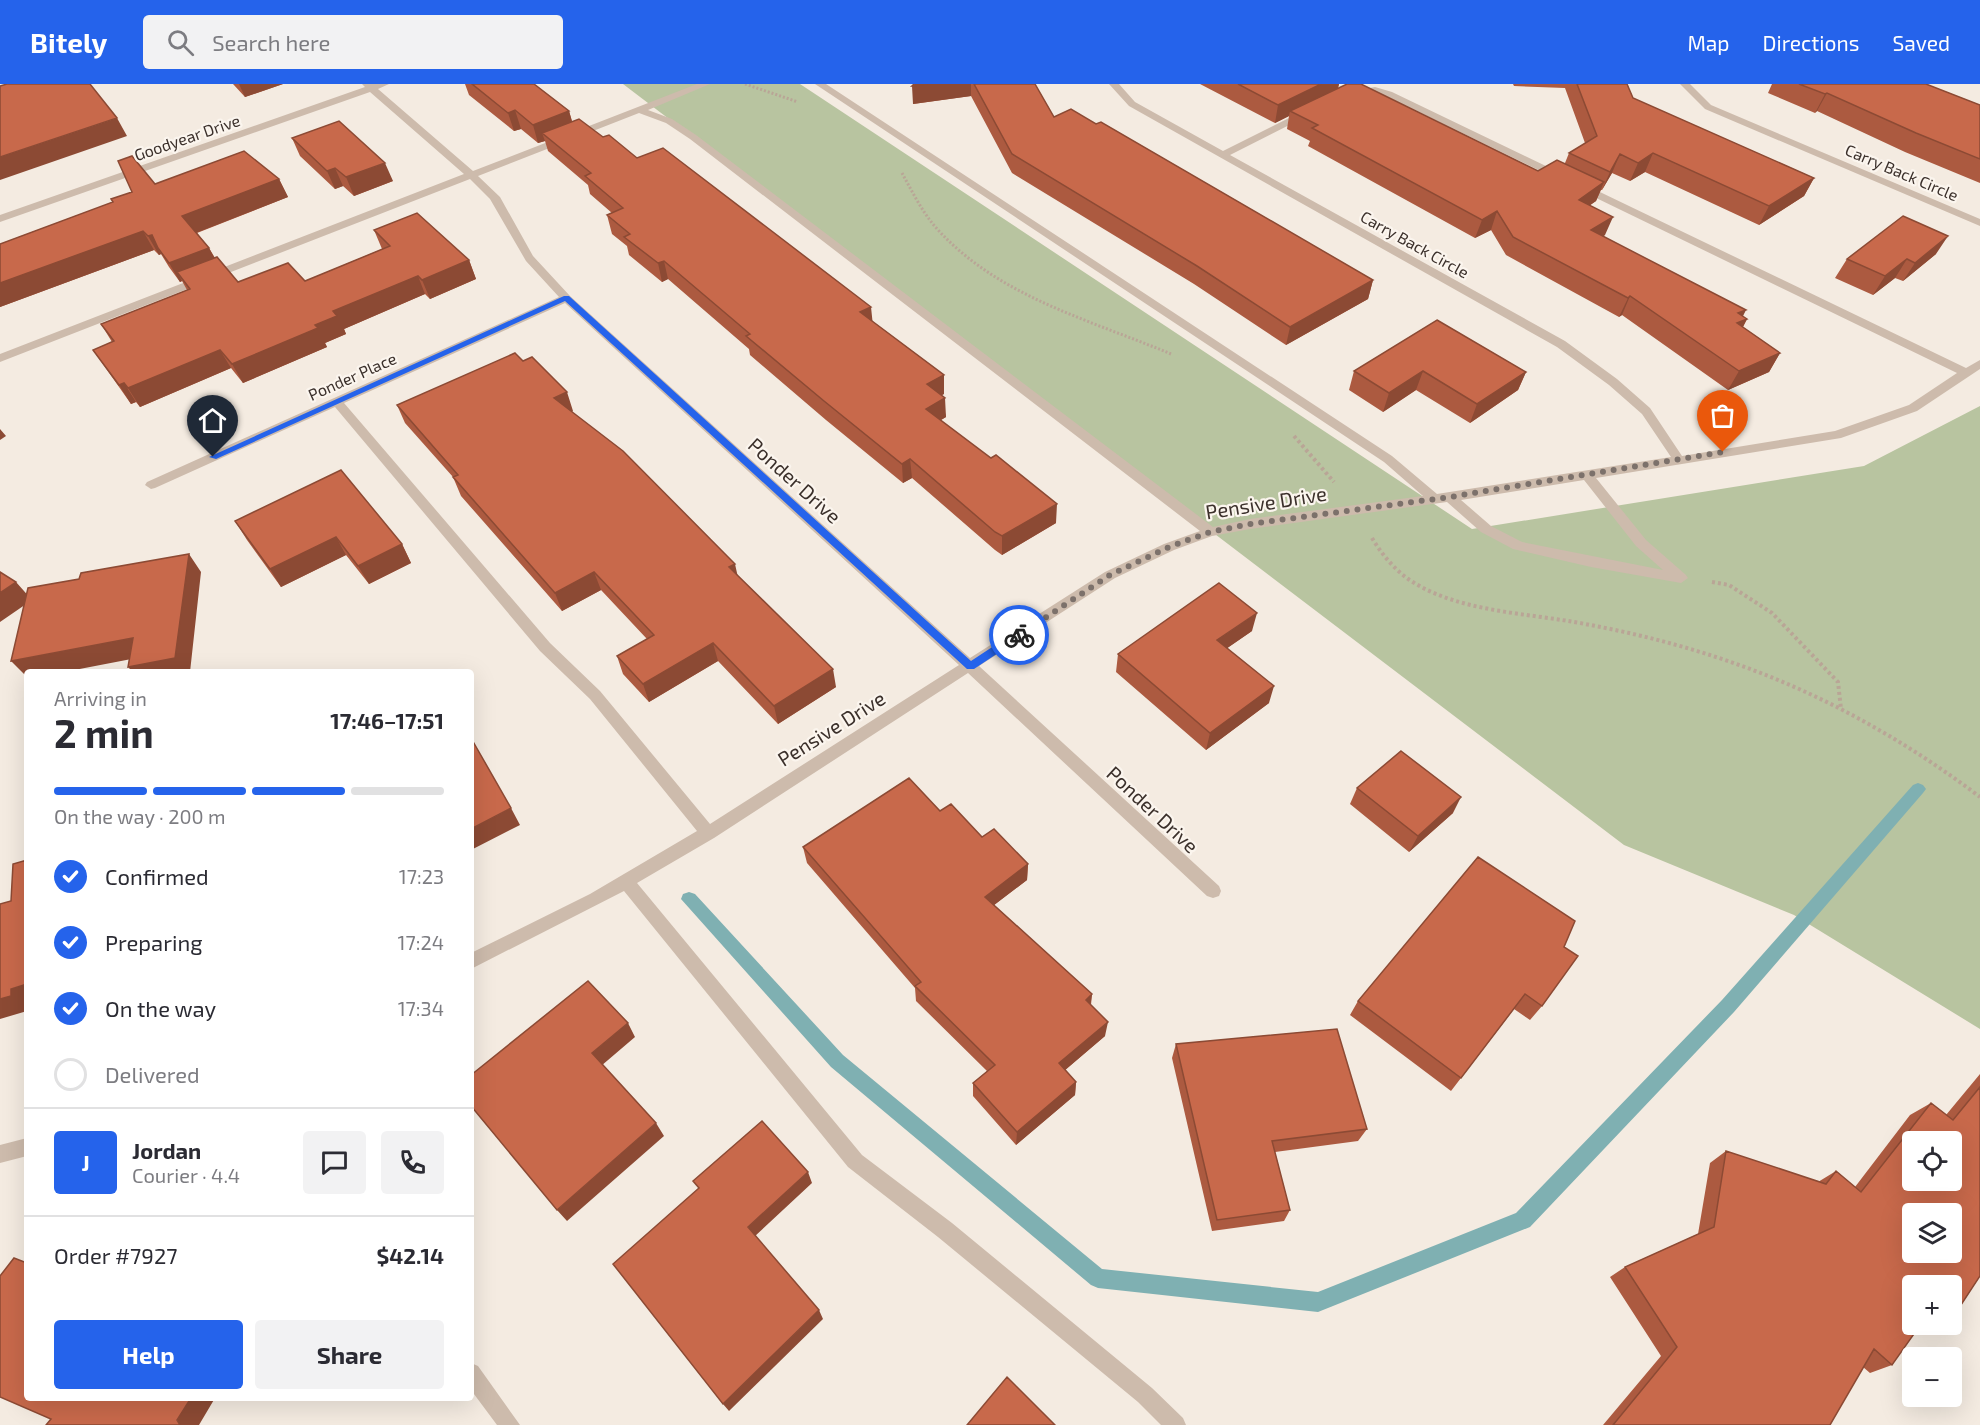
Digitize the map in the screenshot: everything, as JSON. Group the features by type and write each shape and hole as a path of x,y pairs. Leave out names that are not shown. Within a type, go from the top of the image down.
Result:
{"street":[{"path":"0,358 705,84"},
{"path":"820,84 1388,459 1433,498"},
{"name":"Carry Back Circle","path":"1114,84 1132,104 1561,344 1613,382 1646,411 1678,459"},
{"name":"Carry Back Circle","path":"1685,84 1708,106 1739,122 1980,223"},
{"name":"Ponder Drive","path":"375,85 489,190 502,205 524,251 566,298 1213,891"},
{"name":"Goodyear Drive","path":"0,219 375,85"},
{"path":"1344,95 1375,90 1389,94 1975,368"},
{"path":"640,110 669,121 693,137 1210,532"},
{"path":"1222,155 1312,110"},
{"name":"Ponder Place","path":"151,485 566,298"},
{"name":"Pensive Drive","path":"474,960 596,899 708,833 1110,575 1169,547 1210,532 1250,524 1450,497 1838,435 1913,408 1975,368"},
{"path":"336,401 544,647 595,695 708,833"},
{"path":"1586,474 1641,543 1681,578"},
{"path":"1450,497 1486,529 1518,546 1681,578"},
{"path":"626,881 855,1161 945,1230 1118,1372 1176,1425"},
{"path":"0,1154 24,1148"},
{"path":"474,1377 510,1425"}],"path":[{"path":"1681,578 1729,585 1772,613 1838,682 1841,710"}],"green space":[{"path":"623,84 800,84 1472,529 1864,466 1980,406 1980,1029 1794,915 1624,845"}],"building":[{"path":"7,84 90,84 117,118 0,157 0,86"},
{"path":"472,84 534,84 569,111 533,125 515,110 508,113"},
{"path":"974,84 1035,84 1054,117 1071,109 1096,124 1101,122 1373,280 1290,327 1197,266 1012,154"},
{"path":"1238,84 1321,84 1278,105"},
{"path":"1347,84 1361,84 1538,171 1557,160 1604,182 1579,200 1613,217 1591,230 1746,310 1738,313 1747,319 1737,323 1780,353 1739,371 1630,296 1628,298 1513,237 1497,211 1482,220 1312,128 1318,125 1290,111"},
{"path":"1577,84 1627,84 1633,98 1814,178 1769,206 1653,153 1638,163 1620,154 1610,172 1569,153 1597,136"},
{"path":"1799,84 1926,84 1980,105 1980,159 1827,93"},
{"path":"579,119 603,137 609,135 637,158 663,148 871,307 860,312 944,375 927,384 945,398 926,409 991,458 996,455 1057,504 1002,536 910,459 902,464 746,336 750,334 664,261 658,263 624,237 630,234 607,215 623,208 585,176 591,173 542,133"},
{"path":"339,121 385,163 346,177 335,168 327,171 292,138"},
{"path":"244,151 279,179 182,216 209,248 169,263 152,235 148,236 143,231 0,283 0,244 113,202 111,199 132,192 118,161 132,156 155,184"},
{"path":"417,213 469,260 422,280 418,276 333,311 337,316 315,325 318,328 232,364 220,350 128,388 124,383 119,385 93,350 114,341 101,324 190,289 177,272 217,257 238,282 288,263 305,281 390,246 374,230"},
{"path":"1903,216 1948,236 1915,263 1907,259 1885,276 1847,259"},
{"path":"1437,320 1526,372 1477,404 1423,371 1389,393 1354,371"},
{"path":"515,353 523,361 532,357 567,392 554,398 623,451 735,564 729,567 833,669 774,706 713,643 643,684 617,656 654,635 594,572 555,593 453,477 458,475 397,405"},
{"path":"341,470 402,544 358,566 336,537 270,569 235,521"},
{"path":"189,554 175,658 128,667 133,638 11,661 28,588 79,579 81,573"},
{"path":"0,572 16,582 0,593"},
{"path":"1219,583 1257,613 1217,640 1274,686 1210,733 1118,654"},
{"path":"474,743 511,808 474,827"},
{"path":"1401,751 1461,797 1418,836 1357,788"},
{"path":"909,778 940,811 951,804 982,837 994,829 1028,864 985,897 1092,994 1086,1000 1108,1022 1059,1063 1076,1082 1017,1132 973,1083 995,1065 915,986 921,982 803,847"},
{"path":"1478,857 1575,921 1564,947 1578,956 1542,1006 1525,994 1461,1078 1358,1001"},
{"path":"24,861 24,985 11,989 11,996 0,999 0,904 11,901 13,864"},
{"path":"588,981 628,1023 592,1053 656,1123 557,1210 474,1110 474,1073"},
{"path":"1337,1029 1367,1129 1272,1141 1290,1210 1217,1220 1176,1044"},
{"path":"1980,1087 1980,1276 1962,1303 1962,1275 1902,1275 1902,1335 1913,1335 1905,1347 1902,1347 1902,1351 1892,1365 1874,1349 1830,1425 1613,1425 1677,1347 1625,1267 1714,1227 1726,1151 1826,1184 1836,1171 1861,1192 1902,1140 1902,1191 1962,1191 1962,1131 1909,1131 1931,1103 1953,1120"},
{"path":"762,1121 808,1172 748,1227 819,1310 723,1404 613,1264 699,1188 693,1181"},
{"path":"14,1258 24,1262 24,1401 189,1401 177,1420 180,1425 46,1425 51,1419 0,1397 0,1276"},
{"path":"1007,1377 1055,1425 967,1425"}],"waterway":[{"path":"689,899 837,1061 1098,1278 1318,1302 1523,1220 1728,1006 1918,789"}],"way so far":[{"path":"1019,635 1110,575 1169,547 1210,532 1250,524 1450,497 1723,452"}],"route":[{"path":"213,457 566,298 970,666 1019,635"}]}
